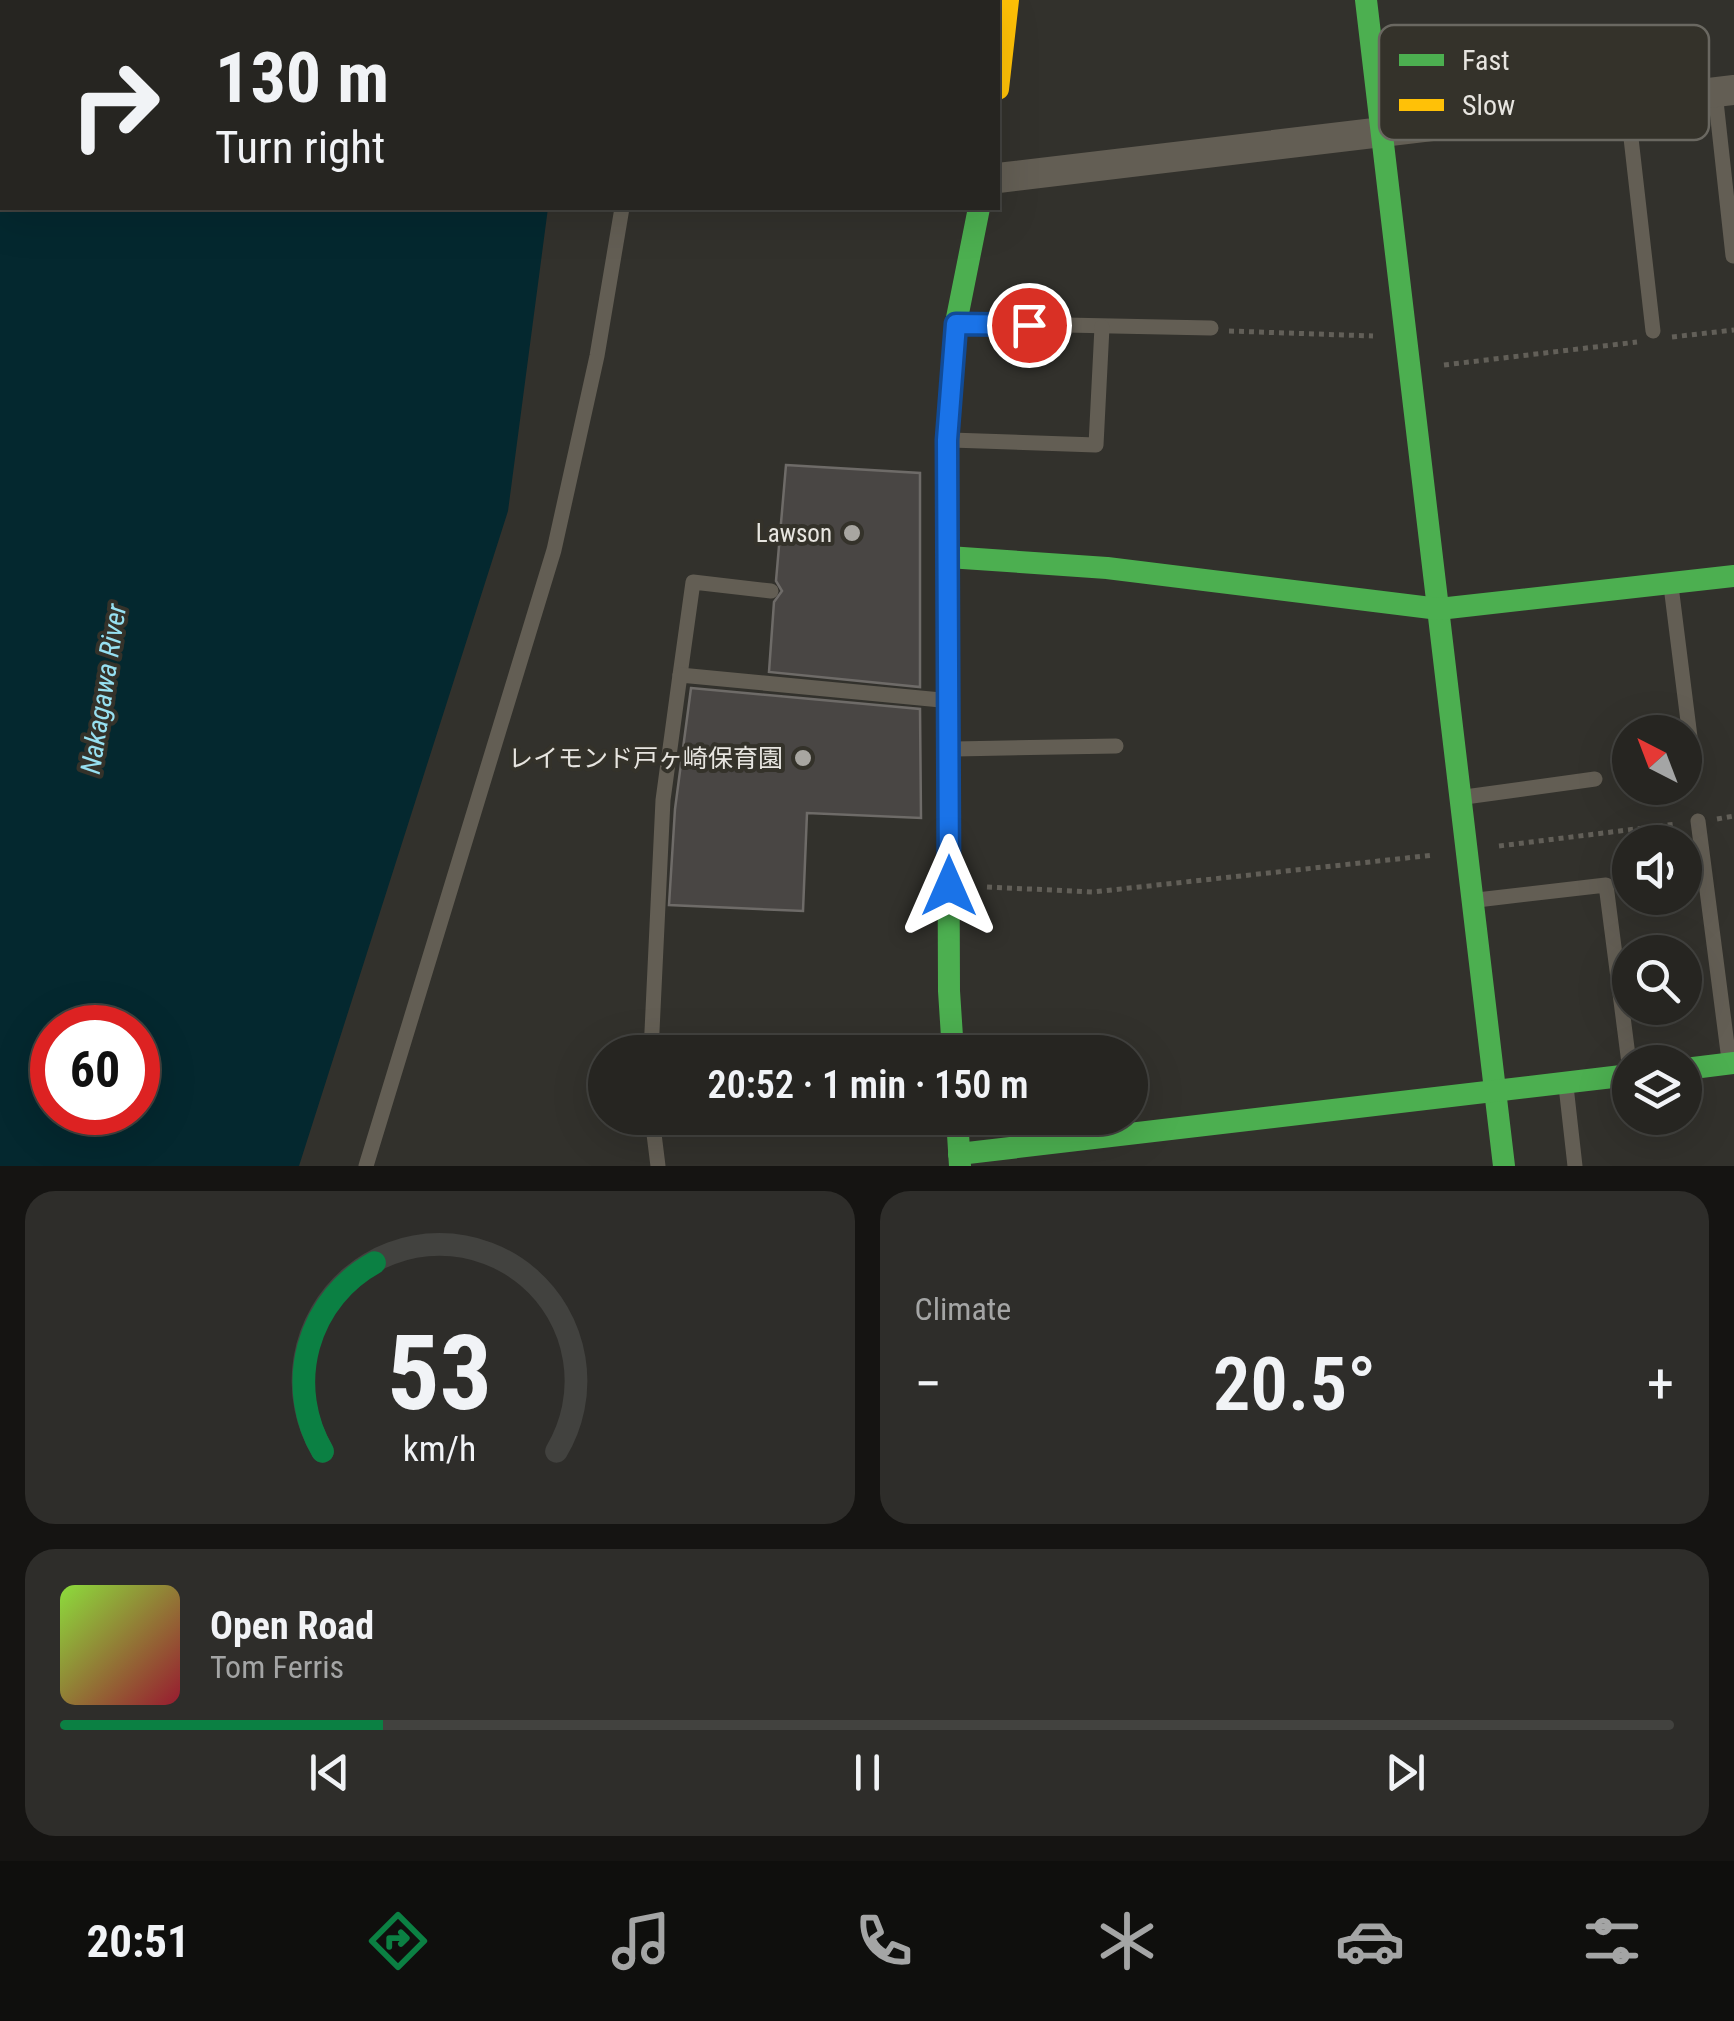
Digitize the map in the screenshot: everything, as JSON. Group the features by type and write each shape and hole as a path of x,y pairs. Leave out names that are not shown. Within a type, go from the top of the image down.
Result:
{"street":[{"path":"1000,71 1008,0"},
{"path":"1366,0 1379,107"},
{"path":"1000,178 1379,132"},
{"path":"1383,140 1504,1166"},
{"path":"953,1035 947,440 956,324 978,210"},
{"path":"948,557 1107,568 1439,610 1734,576"},
{"path":"1702,1067 1732,1064"},
{"path":"958,1135 959,1160 1612,1076"}],"lane":[{"path":"1724,91 1733,256"},
{"path":"1631,140 1655,335"},
{"path":"366,1166 554,550 597,356 622,210"},
{"path":"956,324 1211,328"},
{"path":"947,440 1096,445 1102,327"},
{"path":"652,1035 664,800 692,582 771,591"},
{"path":"1670,583 1687,715"},
{"path":"680,675 949,700"},
{"path":"949,749 1116,746"},
{"path":"1460,798 1595,780"},
{"path":"1698,821 1732,1064"},
{"path":"1473,900 1606,885 1626,1045"},
{"path":"1565,1082 1575,1166"},
{"path":"654,1135 658,1166"}],"path":[{"path":"1211,328 1407,337"},
{"path":"1655,335 1734,330"},
{"path":"1425,367 1638,342"},
{"path":"949,886 1093,892 1467,852 1734,816"}],"water":[{"name":"Nakagawa River","path":"0,210 548,210 508,511 299,1166 0,1166"}],"building":[{"name":"Lawson","path":"786,465 920,473 920,687 769,672 774,602 782,591 776,581"},
{"name":"レイモンド戸ヶ崎保育園","path":"691,688 920,709 921,818 807,813 803,911 669,905 675,809"}],"traffic: fast":[{"path":"1366,0 1379,110"},
{"path":"1383,140 1504,1166"},
{"path":"952,1035 947,439 956,323 979,210"},
{"path":"948,557 1107,568 1439,609 1734,576"},
{"path":"1702,1067 1734,1063"},
{"path":"959,1154 1612,1077"},
{"path":"958,1135 960,1166"}],"traffic: slow":[{"path":"1000,71 1008,0"}],"place":[{"name":"Lawson","path":"852,533"},
{"name":"レイモンド戸ヶ崎保育園","path":"803,758"}],"route":[{"path":"949,886 947,440 956,324 1029,325"}]}
